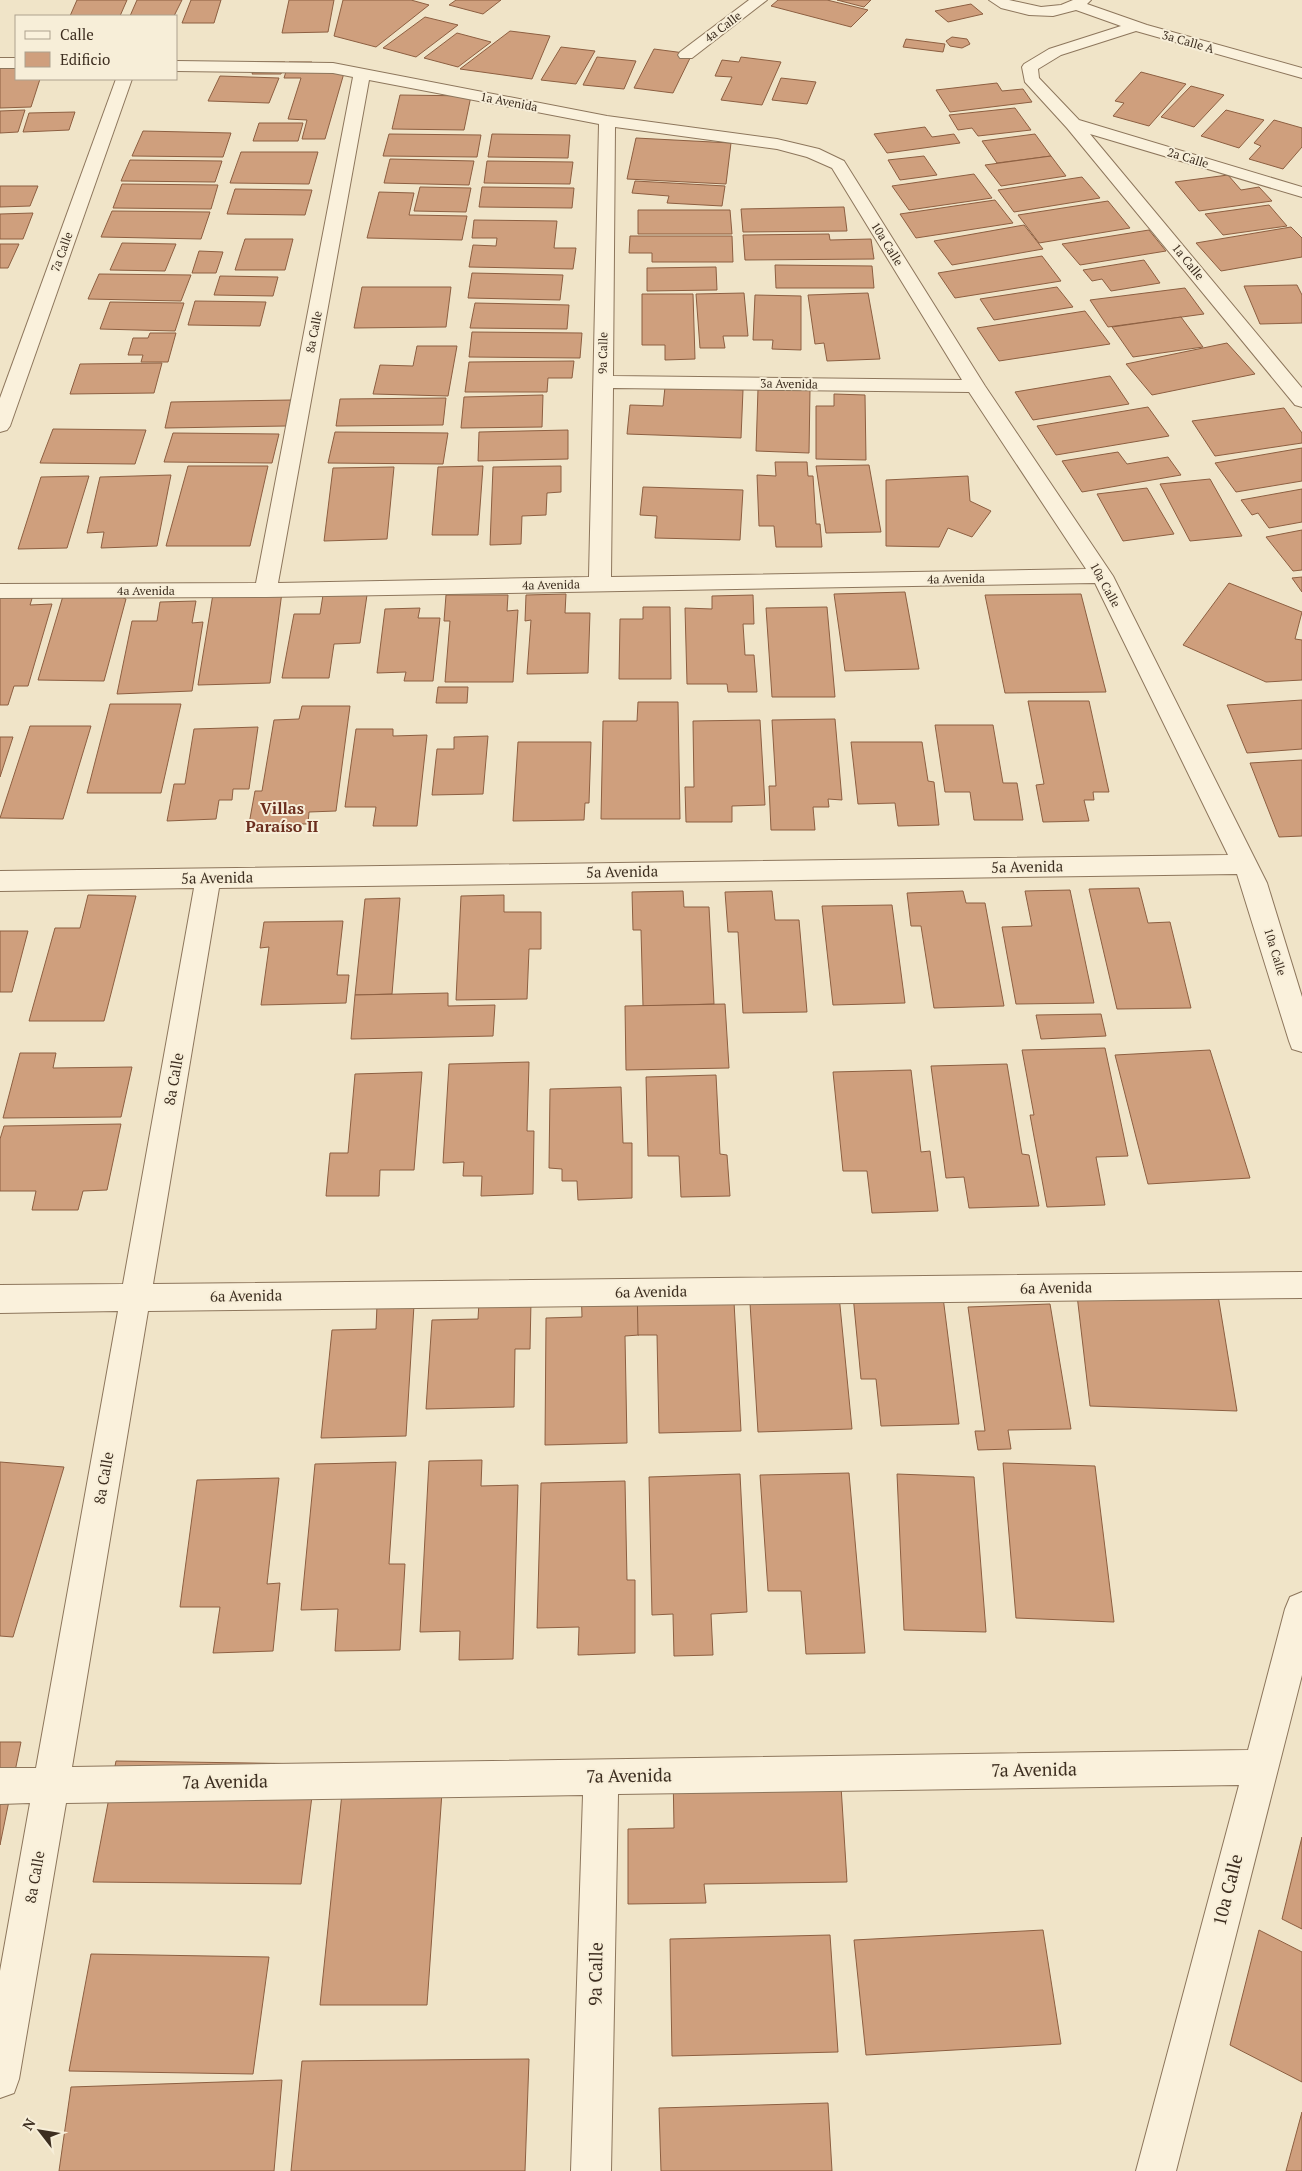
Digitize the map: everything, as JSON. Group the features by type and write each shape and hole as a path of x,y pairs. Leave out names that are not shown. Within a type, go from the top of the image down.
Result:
{"street":[{"name":"4a Calle","path":"686,55 759,0"},
{"path":"997,0 1018,8 1042,11 1062,10 1080,2"},
{"name":"3a Calle A","path":"1080,2 1136,26 1302,73"},
{"name":"1a Calle","path":"1136,26 1055,52 1030,67 1031,79 1073,124 1302,401"},
{"path":"0,63 15,63"},
{"name":"1a Avenida","path":"178,66 333,68 607,121 777,144 813,153 838,165"},
{"name":"8a Calle","path":"266,590 362,74"},
{"name":"7a Calle","path":"0,426 124,80"},
{"name":"9a Calle","path":"600,584 607,121"},
{"name":"2a Calle","path":"1073,124 1302,192"},
{"name":"10a Calle","path":"838,165 975,386 1102,576 1254,883 1302,1041"},
{"path":"1276,370 1302,367"},
{"name":"3a Avenida","path":"603,382 975,386"},
{"name":"4a Avenida","path":"0,591 266,590 1102,576"},
{"name":"5a Avenida","path":"0,881 1245,864"},
{"name":"8a Calle","path":"0,2079 208,878"},
{"name":"6a Avenida","path":"0,1299 1302,1285"},
{"name":"10a Calle","path":"1156,2171 1259,1767 1302,1609"},
{"name":"7a Avenida","path":"0,1786 1259,1767"},
{"name":"9a Calle","path":"591,2171 601,1777"}],"building":[{"path":"77,0 127,0 120,15 70,15"},
{"path":"137,0 182,0 174,15 130,15"},
{"path":"191,0 221,0 214,23 182,23"},
{"path":"289,0 334,0 328,32 282,33"},
{"path":"343,0 411,0 429,5 376,47 334,36"},
{"path":"456,0 501,0 483,14 449,5"},
{"path":"778,0 827,0 868,10 851,27 771,6"},
{"path":"837,0 871,0 864,7"},
{"path":"971,4 983,14 948,22 935,11"},
{"path":"425,17 458,25 416,57 383,48"},
{"path":"510,31 550,36 532,79 460,69"},
{"path":"457,33 491,42 458,67 424,58"},
{"path":"952,37 967,39 970,44 962,48 950,46 946,41"},
{"path":"906,39 945,44 943,52 903,47"},
{"path":"561,47 595,51 576,84 541,80"},
{"path":"654,49 692,54 673,93 634,88"},
{"path":"597,57 636,61 624,89 583,85"},
{"path":"741,57 781,62 762,105 721,100 732,77 715,76 722,60 739,62"},
{"path":"257,62 285,62 281,74 252,74"},
{"path":"289,62 312,62 309,72 344,73 325,139 302,139 307,120 288,119 301,78 284,78"},
{"path":"15,67 15,80 40,80 31,107 0,108 0,68"},
{"path":"1141,72 1186,84 1149,126 1113,116 1124,103 1115,101"},
{"path":"220,76 279,78 269,103 208,101"},
{"path":"781,78 816,82 807,104 772,100"},
{"path":"997,83 1002,91 1023,89 1032,102 950,112 936,90"},
{"path":"1191,86 1224,95 1194,127 1161,117"},
{"path":"400,95 471,96 464,130 392,129"},
{"path":"1015,108 1031,130 978,136 972,128 958,130 949,115"},
{"path":"25,110 18,132 0,133 0,111"},
{"path":"1226,110 1264,120 1239,148 1201,136"},
{"path":"75,112 69,130 23,132 29,113"},
{"path":"1274,120 1302,128 1302,147 1283,169 1249,159 1261,146 1254,143"},
{"path":"259,123 303,123 298,141 253,141"},
{"path":"925,127 932,137 954,134 960,143 887,153 874,134"},
{"path":"143,131 231,133 223,157 132,156"},
{"path":"389,134 481,135 477,157 383,156"},
{"path":"492,134 570,135 568,158 488,157"},
{"path":"1035,134 1051,156 997,163 982,141"},
{"path":"636,138 731,143 726,184 627,179"},
{"path":"241,152 318,152 309,184 230,183"},
{"path":"924,156 937,175 900,180 888,160"},
{"path":"1051,156 1066,176 1001,186 985,165"},
{"path":"390,159 474,161 469,185 384,183"},
{"path":"130,160 222,161 215,182 121,181"},
{"path":"487,161 573,162 570,184 484,183"},
{"path":"974,174 992,198 909,210 892,186"},
{"path":"1228,175 1241,190 1259,187 1272,201 1199,211 1175,182"},
{"path":"1082,177 1100,198 1014,212 998,190"},
{"path":"635,181 725,186 722,206 667,203 669,196 632,193"},
{"path":"122,184 218,185 211,209 113,208"},
{"path":"0,186 38,186 30,206 0,207"},
{"path":"420,187 471,188 466,212 414,211"},
{"path":"482,187 574,188 572,208 479,207"},
{"path":"235,189 312,190 305,215 227,214"},
{"path":"379,192 414,193 409,215 467,216 462,240 367,238"},
{"path":"995,200 1013,223 916,238 900,214"},
{"path":"1108,201 1130,228 1039,243 1018,215"},
{"path":"1269,205 1287,226 1223,235 1205,214"},
{"path":"844,207 847,231 743,232 741,209"},
{"path":"638,210 730,210 732,234 638,234"},
{"path":"112,211 210,212 201,239 101,237"},
{"path":"33,213 23,239 0,239 0,214"},
{"path":"474,220 557,221 554,248 576,248 573,269 469,267 473,245 496,246 497,238 472,238"},
{"path":"1024,225 1043,249 952,265 934,241"},
{"path":"1291,227 1302,238 1302,257 1221,271 1196,243"},
{"path":"1149,230 1166,251 1080,265 1062,244"},
{"path":"829,234 830,240 871,239 874,259 745,260 743,235"},
{"path":"630,236 732,236 733,262 652,262 652,253 629,253"},
{"path":"245,239 293,239 285,270 235,270"},
{"path":"122,243 176,244 165,271 110,270"},
{"path":"0,244 19,244 8,268 0,268"},
{"path":"199,251 223,252 216,273 192,273"},
{"path":"1042,256 1061,281 955,298 938,273"},
{"path":"1144,260 1160,283 1111,291 1102,279 1092,281 1083,270"},
{"path":"775,265 872,266 874,288 776,288"},
{"path":"716,267 717,290 647,291 647,268"},
{"path":"472,273 563,275 560,300 468,298"},
{"path":"99,274 191,275 181,301 88,299"},
{"path":"220,276 278,277 273,296 214,295"},
{"path":"1297,285 1302,295 1302,323 1260,324 1244,286"},
{"path":"362,287 451,287 446,327 354,328"},
{"path":"1057,287 1073,307 994,320 980,299"},
{"path":"1185,288 1204,314 1108,327 1090,300"},
{"path":"744,293 748,336 723,336 725,348 700,348 696,294"},
{"path":"868,293 880,359 827,361 824,343 815,344 808,295"},
{"path":"642,294 693,294 695,359 665,360 665,345 642,345"},
{"path":"755,295 801,296 801,350 772,349 773,340 753,340"},
{"path":"195,301 266,302 260,326 188,325"},
{"path":"110,302 184,303 175,331 100,329"},
{"path":"475,303 569,305 567,329 470,328"},
{"path":"1085,311 1110,344 999,361 977,328"},
{"path":"1181,317 1203,347 1133,357 1112,327"},
{"path":"472,332 582,333 580,358 469,357"},
{"path":"150,333 176,333 168,362 141,362 143,355 128,355 133,338 148,338"},
{"path":"1227,343 1255,374 1152,395 1126,364"},
{"path":"417,346 457,346 448,396 373,394 380,365 413,366"},
{"path":"574,361 572,378 548,378 547,392 465,392 469,362"},
{"path":"162,363 154,393 70,394 80,364"},
{"path":"1110,376 1129,404 1033,420 1015,392"},
{"path":"665,387 743,390 741,438 627,434 630,405 663,406"},
{"path":"758,389 810,390 809,453 756,451"},
{"path":"834,394 865,395 866,460 816,459 816,406 834,406"},
{"path":"543,395 542,427 461,428 464,397"},
{"path":"446,398 443,425 336,426 340,399"},
{"path":"291,400 286,426 165,428 171,402"},
{"path":"1148,407 1169,436 1056,455 1037,426"},
{"path":"1284,408 1302,433 1302,443 1215,456 1192,421"},
{"path":"53,429 146,430 135,464 40,463"},
{"path":"568,430 568,459 478,461 479,432"},
{"path":"335,432 448,433 443,464 328,463"},
{"path":"173,433 279,434 272,463 164,462"},
{"path":"1302,448 1302,481 1236,492 1215,463"},
{"path":"1118,452 1127,464 1168,457 1181,475 1082,492 1062,461"},
{"path":"775,462 807,462 808,476 813,476 816,524 820,524 822,547 776,547 774,526 759,526 757,475 776,476"},
{"path":"869,465 881,532 826,533 816,466"},
{"path":"188,466 268,466 250,546 166,546"},
{"path":"483,466 478,535 432,535 438,467"},
{"path":"561,466 561,492 547,493 546,515 522,516 521,544 490,545 493,467"},
{"path":"394,467 387,539 324,541 333,468"},
{"path":"171,475 157,546 101,548 104,532 87,533 100,477"},
{"path":"89,476 67,548 18,549 41,477"},
{"path":"968,476 970,501 991,511 972,537 948,528 939,547 886,546 886,480"},
{"path":"1210,479 1242,536 1190,541 1160,484"},
{"path":"643,487 743,490 740,540 655,538 657,516 640,515"},
{"path":"1147,488 1174,534 1123,541 1097,494"},
{"path":"1302,489 1302,522 1269,528 1258,513 1252,515 1241,500"},
{"path":"1302,530 1302,570 1293,571 1266,537"},
{"path":"1302,577 1302,592 1292,578"},
{"path":"1229,583 1302,612 1295,639 1302,640 1302,680 1266,682 1183,645"},
{"path":"102,589 126,599 104,681 38,680 63,596"},
{"path":"34,592 30,605 52,604 28,686 14,686 8,705 0,705 0,593"},
{"path":"282,592 270,683 198,685 213,594"},
{"path":"905,592 919,669 845,671 834,594"},
{"path":"566,594 565,613 590,613 588,673 527,674 531,620 525,621 526,595"},
{"path":"1081,594 1106,692 1005,693 985,595"},
{"path":"323,595 367,595 360,643 334,644 329,678 282,678 294,614 320,614"},
{"path":"446,595 508,595 507,611 518,610 513,682 445,682 450,621 444,621"},
{"path":"753,595 754,624 743,624 745,655 754,655 757,692 728,692 727,684 687,684 685,608 712,609 712,596"},
{"path":"196,601 192,623 203,622 192,691 117,694 132,621 157,621 160,602"},
{"path":"643,607 670,607 671,679 619,679 620,619 643,619"},
{"path":"827,607 835,697 772,697 766,608"},
{"path":"420,608 418,618 440,618 433,681 404,681 406,672 377,673 385,609"},
{"path":"438,687 468,687 467,703 436,703"},
{"path":"1302,700 1302,749 1247,753 1227,705"},
{"path":"1028,701 1089,701 1109,792 1093,792 1094,800 1084,800 1089,821 1043,822 1036,785 1044,784"},
{"path":"638,702 678,702 680,819 601,819 603,721 637,721"},
{"path":"110,704 181,704 161,793 87,793"},
{"path":"302,706 350,706 336,811 309,812 308,824 249,824 255,791 262,791 274,720 299,719"},
{"path":"835,719 842,800 828,799 829,807 813,807 815,830 771,830 769,786 776,786 772,720"},
{"path":"760,720 765,805 732,806 732,822 686,822 685,787 694,787 693,721"},
{"path":"935,725 993,725 1003,783 1017,783 1023,820 974,820 970,792 945,792"},
{"path":"30,726 91,726 63,819 0,818"},
{"path":"258,727 249,789 233,789 232,800 219,800 216,819 167,821 174,784 185,784 194,729"},
{"path":"356,729 393,729 393,736 427,735 417,826 373,826 376,807 345,807"},
{"path":"488,736 483,794 432,795 437,749 454,749 454,737"},
{"path":"0,737 13,737 0,777"},
{"path":"518,742 591,742 589,803 585,803 584,820 513,821"},
{"path":"851,742 922,742 928,781 934,782 939,825 898,826 895,803 858,804"},
{"path":"1302,760 1302,836 1279,837 1250,763"},
{"path":"1139,888 1148,923 1170,922 1191,1008 1117,1009 1089,889"},
{"path":"1070,890 1094,1003 1016,1004 1002,927 1032,926 1025,891"},
{"path":"683,891 684,907 709,907 714,1004 643,1006 641,930 633,930 632,892"},
{"path":"772,891 775,920 799,920 807,1012 743,1013 738,932 728,932 725,892"},
{"path":"963,891 966,903 985,903 1004,1006 934,1008 921,926 911,926 907,893"},
{"path":"88,895 136,896 104,1021 29,1021 55,928 80,928"},
{"path":"504,895 504,912 541,912 541,949 529,949 527,999 456,1000 461,896"},
{"path":"400,898 392,994 355,995 365,899"},
{"path":"892,905 905,1003 833,1005 822,906"},
{"path":"343,921 337,975 349,975 346,1003 261,1005 269,947 260,948 264,922"},
{"path":"0,931 28,931 12,992 0,992"},
{"path":"448,993 448,1006 495,1005 493,1036 351,1039 355,995"},
{"path":"725,1004 729,1068 626,1070 625,1006"},
{"path":"1101,1014 1106,1036 1041,1039 1036,1015"},
{"path":"1105,1048 1128,1156 1096,1157 1105,1205 1047,1207 1030,1115 1034,1115 1022,1050"},
{"path":"1210,1050 1250,1178 1148,1184 1115,1055"},
{"path":"20,1053 56,1053 53,1068 132,1067 121,1117 3,1118"},
{"path":"529,1062 527,1131 534,1131 533,1194 481,1196 482,1176 463,1176 464,1162 443,1163 449,1064"},
{"path":"1007,1064 1022,1154 1029,1155 1039,1206 969,1208 964,1177 946,1178 931,1066"},
{"path":"911,1070 921,1152 930,1151 938,1211 872,1213 867,1171 843,1171 833,1072"},
{"path":"422,1072 414,1170 380,1170 379,1196 326,1196 330,1153 348,1153 355,1074"},
{"path":"716,1075 720,1154 727,1155 730,1196 681,1197 679,1156 648,1156 646,1077"},
{"path":"621,1087 623,1143 632,1143 632,1198 578,1200 577,1181 562,1181 562,1169 549,1168 550,1089"},
{"path":"121,1124 107,1190 83,1191 78,1210 32,1210 36,1191 0,1191 0,1139 4,1126"},
{"path":"1075,1278 1216,1283 1237,1411 1090,1406"},
{"path":"637,1283 639,1335 625,1336 627,1443 545,1445 546,1318 582,1317 581,1284"},
{"path":"637,1283 734,1302 741,1431 659,1433 657,1335 638,1335"},
{"path":"838,1285 852,1429 758,1432 749,1287"},
{"path":"852,1285 943,1297 959,1424 881,1426 876,1379 861,1379"},
{"path":"531,1301 530,1349 515,1349 514,1407 426,1409 432,1320 478,1319 479,1302"},
{"path":"1050,1304 1071,1429 1008,1430 1011,1449 978,1450 975,1431 985,1431 968,1307"},
{"path":"377,1305 414,1305 406,1436 321,1438 332,1330 376,1329"},
{"path":"482,1460 481,1486 518,1485 513,1659 459,1660 460,1631 420,1632 429,1461"},
{"path":"0,1462 64,1467 13,1637 0,1636"},
{"path":"396,1462 389,1564 405,1564 400,1650 335,1651 338,1609 301,1610 315,1464"},
{"path":"1003,1463 1095,1466 1114,1622 1016,1618"},
{"path":"849,1473 865,1653 806,1654 801,1591 768,1591 760,1475"},
{"path":"740,1474 747,1612 711,1614 713,1655 674,1656 673,1614 652,1615 649,1477"},
{"path":"897,1474 974,1477 986,1632 904,1630"},
{"path":"279,1478 267,1584 280,1583 273,1651 213,1653 220,1607 180,1607 197,1480"},
{"path":"625,1481 627,1580 635,1580 635,1653 578,1655 579,1627 537,1628 541,1483"},
{"path":"0,1742 21,1742 0,1845"},
{"path":"116,1761 316,1764 301,1884 93,1882"},
{"path":"840,1770 847,1882 704,1884 706,1903 628,1904 628,1829 674,1828 673,1771"},
{"path":"442,1792 427,2005 320,2005 342,1793"},
{"path":"1302,1837 1302,1929 1282,1919"},
{"path":"1043,1930 1061,2044 866,2055 854,1940"},
{"path":"1259,1930 1302,1952 1302,2082 1230,2045"},
{"path":"830,1935 838,2052 672,2056 670,1939"},
{"path":"91,1954 269,1957 253,2074 69,2071"},
{"path":"529,2059 525,2171 291,2171 302,2061"},
{"path":"282,2080 274,2171 59,2171 71,2087"},
{"path":"828,2103 832,2171 661,2171 659,2108"},
{"path":"1302,2112 1302,2171 1286,2171"}],"district":[{"name":"Villas Paraíso II","path":"282,817"}]}
